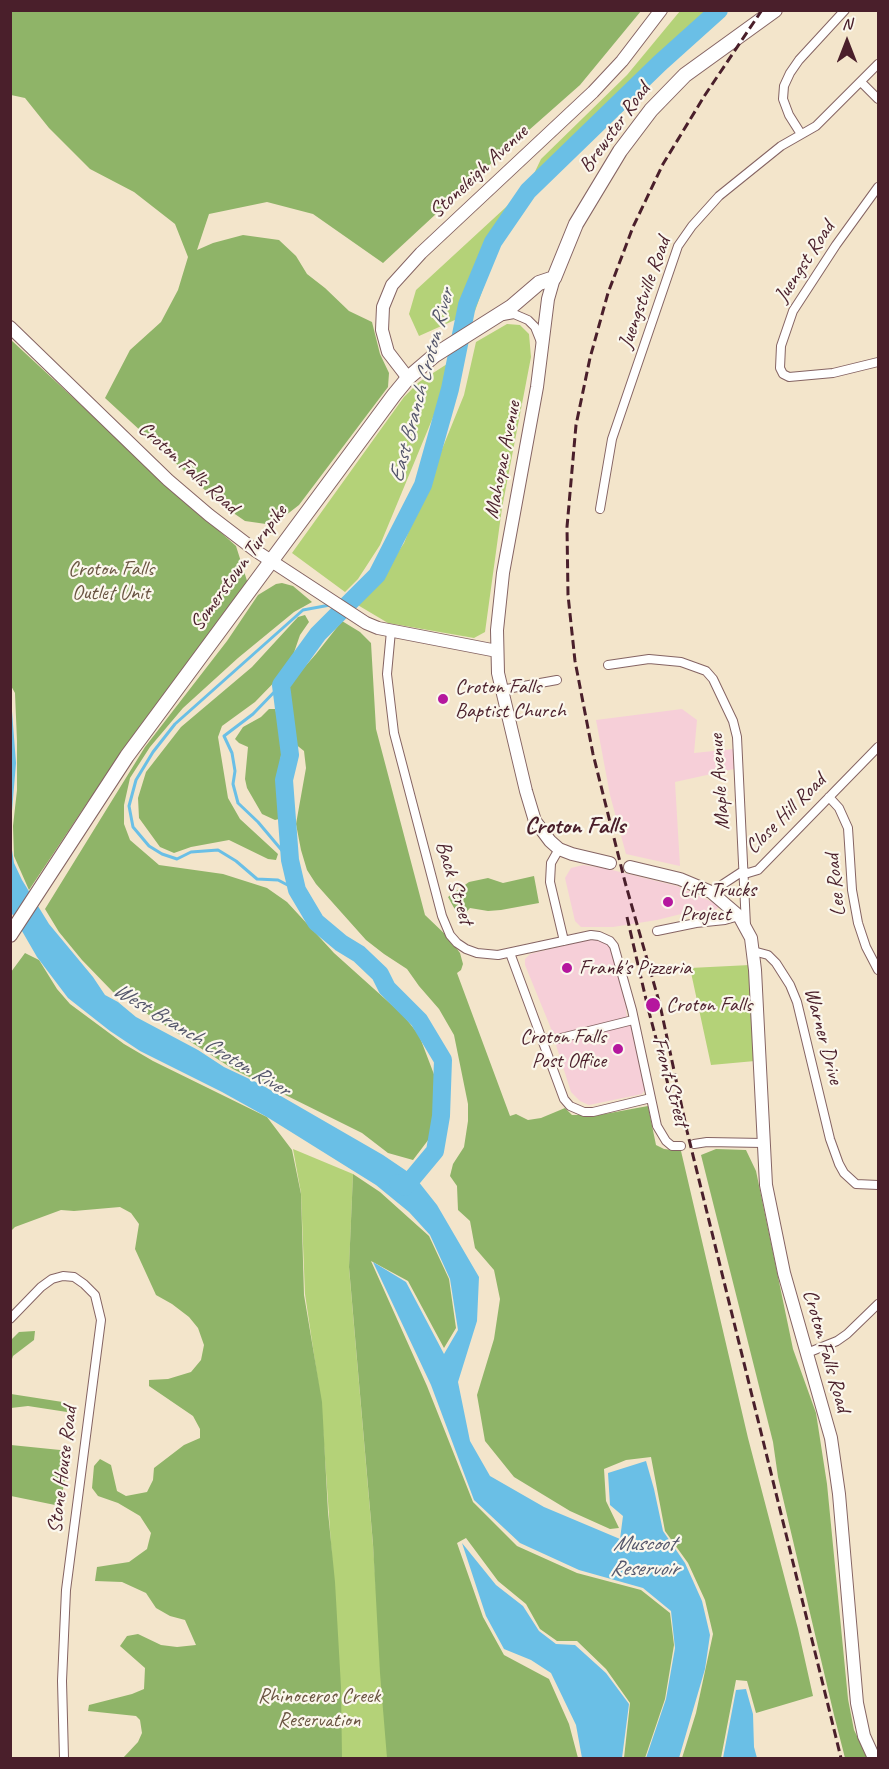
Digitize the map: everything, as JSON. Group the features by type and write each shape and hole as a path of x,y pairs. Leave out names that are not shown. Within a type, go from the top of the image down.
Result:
{"main road":[{"name":"Stoneleigh Avenue","path":"408,378 388,352 382,330 383,307 392,285 410,264 593,92 622,61 661,10"},
{"name":"Brewster Road","path":"554,278 576,224 620,151 651,110 695,67 775,10"},
{"name":"Somerstown Turnpike","path":"11,934 122,763 408,378 450,346 523,298 539,283 554,278"},
{"name":"Mahopac Avenue","path":"501,690 497,651 507,546 534,406 548,299 554,278"},
{"name":"Croton Falls Road","path":"10,327 168,480 224,528 271,561 366,623 391,632 497,651"},
{"path":"501,690 535,821 550,841 560,849 610,863"},
{"path":"630,867 680,879 711,892 742,921 753,951"},
{"name":"Croton Falls Road","path":"753,951 763,1143 771,1212 784,1273 825,1412 834,1456 857,1703 864,1736 874,1758"}],"street":[{"path":"801,134 783,99 784,86 799,60 845,10"},
{"name":"Juengstville Road","path":"600,509 612,439 678,246 692,226 719,196 781,146 816,126 879,64"},
{"path":"861,82 879,99"},
{"name":"Juengst Road","path":"879,188 836,245 793,311 781,346 780,368 783,374 789,377 833,373 879,362"},
{"path":"491,320 514,314 528,320 535,327 542,346"},
{"name":"Back Street","path":"391,632 387,674 390,711 398,752 447,927 457,943 466,949 487,954 510,953 564,941"},
{"name":"Maple Avenue","path":"608,665 650,659 681,662 706,671 713,679 737,737 743,872 742,921"},
{"path":"501,690 557,680"},
{"name":"Close Hill Road","path":"711,892 743,872 758,870 879,747"},
{"name":"Lee Road","path":"829,797 845,817 848,828 852,890 858,922 866,947 879,970"},
{"path":"560,849 551,863 550,872 555,917 564,941"},
{"path":"657,931 696,923 742,921"},
{"name":"Front Street","path":"564,941 591,935 610,941 614,946 660,1134 672,1146 681,1146"},
{"name":"Warner Drive","path":"753,951 768,955 776,963 789,985 802,1021 835,1154 844,1173 856,1184 864,1186"},
{"path":"510,953 565,1100 576,1110 593,1112 651,1098"},
{"path":"543,1038 557,1039 633,1020"},
{"name":"Front Street","path":"694,1144 707,1142 763,1143"},
{"path":"864,1186 879,1179"},
{"path":"864,1186 879,1185"},
{"name":"Stone House Road","path":"10,1319 41,1287 52,1279 63,1276 79,1280 95,1295 101,1320 66,1590 62,1681 64,1758"},
{"path":"807,1353 848,1334 879,1304"}],"shaded area":[{"path":"682,709 697,720 694,753 733,749 734,769 675,782 680,866 626,854 610,795 596,720"},
{"path":"583,865 677,886 717,904 718,908 713,911 681,914 613,927 581,927 575,921 565,878 571,868"},
{"path":"597,937 607,941 614,949 629,1005 626,1010 628,1025 633,1025 647,1087 642,1094 589,1105 580,1101 571,1092 550,1026 525,965 525,959 530,954"}],"green space":[{"path":"10,11 641,11 580,85 383,263 313,214 267,202 209,214 197,250 243,235 279,240 296,256 307,274 349,311 372,322 380,354 389,373 388,387 299,505 281,519 266,524 245,521 219,503 105,398 130,350 161,322 178,290 188,257 175,224 134,192 90,169 49,128 25,98 11,95"},
{"path":"680,11 709,11 651,61 596,126 543,174 510,213 475,311 419,336 409,314 416,290 518,196 531,180 541,159 627,75"},
{"path":"507,324 520,325 529,334 531,357 502,508 485,632 474,638 388,623 356,604 374,589 404,543 464,395 476,342"},
{"name":"Croton Falls Outlet Unit","path":"10,339 236,546 248,584 87,803 29,890 14,856 17,741 15,693 10,684"},
{"path":"458,357 380,545 358,579 345,592 292,553 404,397 419,382"},
{"path":"282,583 293,586 312,602 294,612 238,658 183,708 150,747 130,778 124,805 124,824 130,840 159,865 223,874 267,888 287,902 334,953 403,1015 419,1035 435,1077 436,1110 432,1135 413,1160 388,1153 362,1133 233,1069 113,992 59,932 45,909 145,747 227,641 258,595"},
{"path":"305,615 309,622 300,635 289,667 255,702 222,726 218,737 228,798 240,819 278,854 276,860 268,859 229,840 191,847 174,853 160,847 139,818 138,798 146,772 181,727 252,667 298,617"},
{"path":"342,621 360,632 371,643 376,729 425,915 448,937 460,953 463,964 457,973 510,1116 516,1114 528,1120 541,1118 565,1108 572,1115 599,1115 648,1106 656,1145 664,1149 681,1151 748,1438 798,1629 813,1696 756,1713 747,1681 736,1680 721,1758 682,1758 696,1713 713,1634 705,1600 688,1563 665,1531 651,1457 626,1460 604,1469 606,1501 619,1528 610,1529 570,1511 514,1477 485,1441 477,1395 494,1339 500,1299 494,1270 475,1248 470,1221 458,1210 457,1186 450,1176 453,1164 464,1147 468,1121 468,1104 454,1035 439,1009 407,969 366,940 316,884 307,870 296,824 306,768 304,751 294,743 287,687"},
{"path":"269,709 275,709 283,743 277,782 280,795 279,819 275,820 262,814 247,788 245,779 248,747 235,739 243,727 261,717"},
{"path":"534,876 539,903 488,911 470,908 463,916 458,915 448,897 469,882 488,878 503,883"},
{"name":"Rhinoceros Creek Reservation","path":"25,953 39,960 57,989 70,1004 124,1044 153,1061 267,1117 292,1150 301,1194 304,1295 322,1402 341,1687 342,1758 123,1758 138,1742 142,1733 140,1720 136,1716 88,1711 89,1705 144,1689 145,1668 120,1646 127,1636 138,1634 161,1645 177,1647 196,1645 185,1620 170,1616 156,1608 146,1593 122,1582 95,1581 97,1567 129,1562 147,1549 151,1533 140,1516 118,1503 98,1496 92,1488 94,1466 100,1459 111,1465 117,1491 126,1496 147,1492 153,1480 154,1468 184,1445 200,1438 200,1429 193,1416 149,1386 149,1380 168,1379 191,1372 201,1360 204,1345 198,1328 189,1317 156,1295 135,1249 139,1224 131,1213 120,1207 61,1210 15,1227 11,1231 11,972"},
{"path":"750,965 755,1061 711,1065 690,968"},
{"name":"Rhinoceros Creek Reservation","path":"293,1149 353,1174 349,1268 373,1545 388,1758 274,1758 335,1601 321,1402 305,1294 301,1193"},
{"path":"716,1149 746,1150 756,1171 793,1349 816,1413 827,1484 848,1699 854,1730 868,1758 845,1758 834,1715 778,1477 773,1442 701,1155"},
{"path":"353,1174 380,1192 429,1236 449,1279 456,1328 444,1348 408,1281 371,1261 427,1386 473,1502 517,1546 577,1573 641,1590 670,1613 674,1645 665,1699 645,1758 624,1758 630,1703 606,1669 577,1641 557,1641 540,1629 526,1604 498,1581 466,1538 457,1543 483,1617 504,1655 549,1679 569,1724 578,1758 387,1758 373,1544 349,1267"},
{"path":"35,1331 34,1340 13,1356 11,1362 11,1340 19,1332"},
{"path":"11,1394 69,1403 67,1412 28,1406 11,1408"},
{"path":"11,1445 70,1451 60,1506 11,1496"}],"water":[{"path":"11,698 16,763 11,823"},
{"name":"Muscoot Reservoir","path":"10,837 14,863 22,880 49,924 105,995 118,1002 136,1017 198,1050 224,1067 260,1084 383,1155 414,1176 437,1205 479,1277 477,1321 458,1382 470,1441 490,1476 544,1507 620,1539 623,1516 610,1505 608,1473 646,1461 663,1531 685,1563 702,1601 710,1635 705,1669 679,1758 646,1758 666,1699 675,1648 671,1611 643,1588 579,1570 520,1543 474,1500 431,1385 373,1262 406,1282 444,1354 458,1330 450,1279 430,1235 409,1212 376,1185 267,1117 140,1051 68,998 37,957 11,912"},
{"path":"462,1543 496,1585 523,1606 539,1631 556,1644 575,1645 606,1673 629,1704 622,1758 582,1758 576,1725 551,1673 531,1660 504,1649 486,1616"},
{"path":"746,1689 753,1714 754,1747 757,1758 723,1758 736,1690"}],"waterway":[{"name":"East Branch Croton River","path":"398,1183 405,1187 435,1151 441,1116 443,1060 419,1020 387,988 380,974 359,954 341,943 316,922 297,890 290,860 284,780 290,755 281,685 318,634 377,575 423,485 450,389 467,305 493,242 528,191 660,63 719,10"},
{"name":"East Branch Croton River","path":"343,603 353,601"},
{"name":"East Branch Croton River","path":"297,890 278,880 257,879 236,861 218,850 191,852 177,859 162,854 149,846 133,827 129,806 136,780 153,752 175,724 303,610 330,605"},
{"name":"East Branch Croton River","path":"281,685 253,714 224,736 232,753 235,771 233,784 238,803 258,822 290,860"}],"railway":[{"path":"762,10 705,95 663,164 633,227 608,293 590,358 576,425 567,527 568,595 575,661 593,754 625,882 660,1005 687,1131 841,1758"},
{"path":"627,917 670,1092"}],"place":[{"name":"Croton Falls Baptist Church","path":"443,699"},
{"name":"Lift Trucks Project","path":"668,902"},
{"name":"Frank's Pizzeria","path":"567,968"},
{"name":"Croton Falls","path":"653,1005"},
{"name":"Croton Falls Post Office","path":"618,1049"}],"district":[{"name":"Croton Falls","path":"575,827"}],"water label":[{"name":"West Branch Croton River","path":"201,1040"}]}
